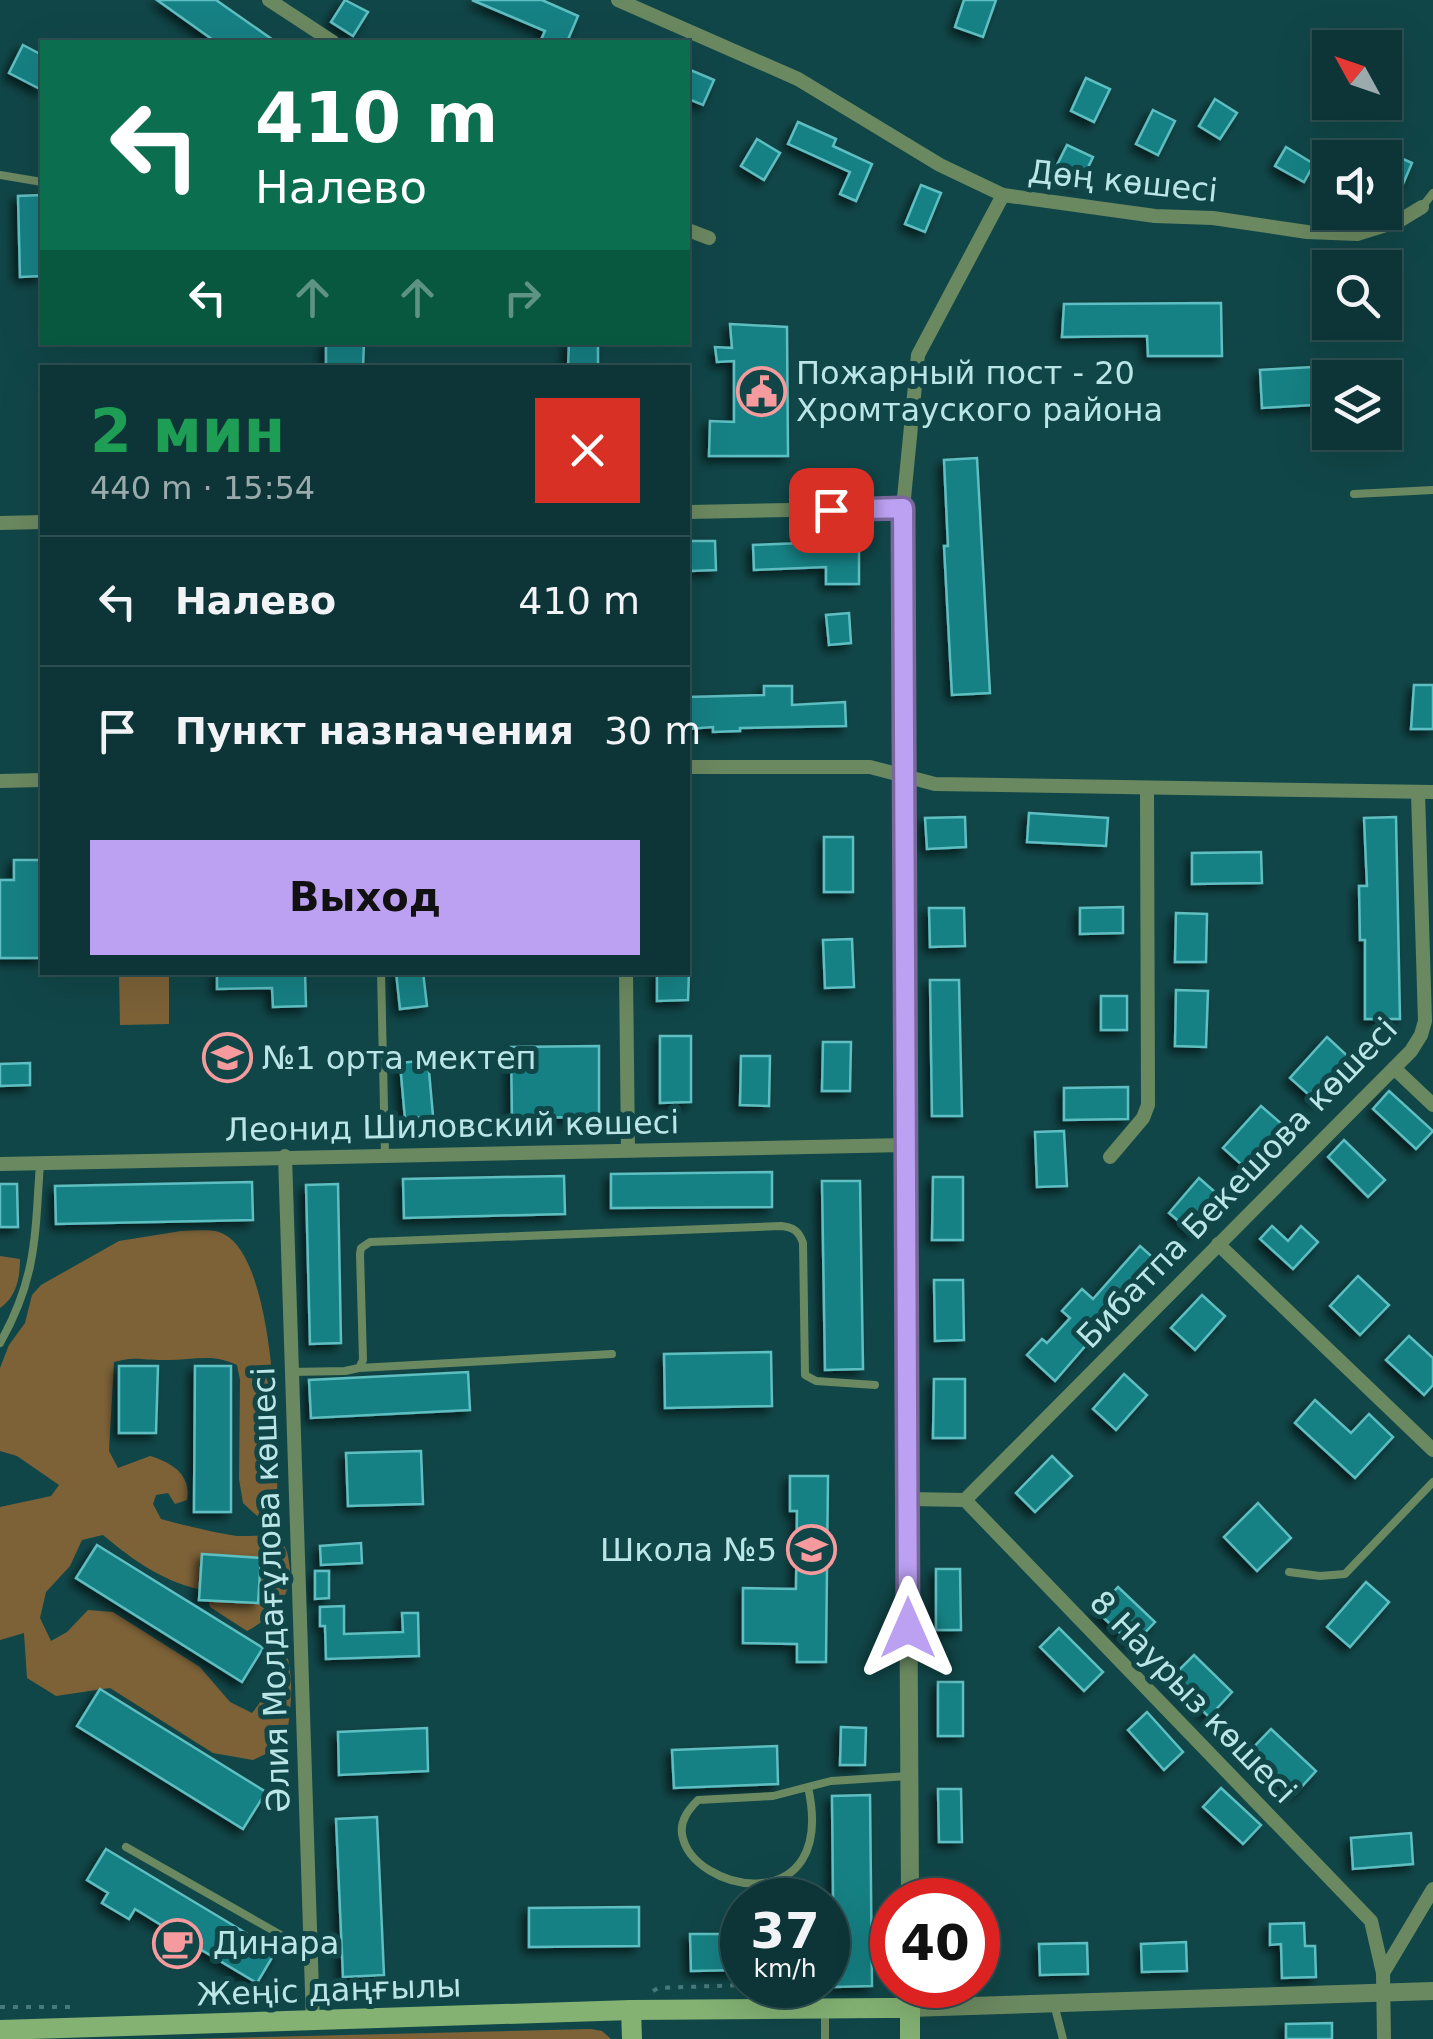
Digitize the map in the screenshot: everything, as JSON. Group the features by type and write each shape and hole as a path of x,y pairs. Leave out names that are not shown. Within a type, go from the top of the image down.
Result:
{"main road":[{"name":"Жеңіс даңғылы","path":"0,2030 631,2010 825,2008"},
{"path":"910,2008 910,2039"},
{"path":"631,2010 632,2039"}],"street":[{"path":"268,0 330,40"},
{"name":"Дөң көшесі","path":"618,0 798,79 940,166 1003,194 1058,205 1340,234 1357,234 1399,221 1422,208"},
{"path":"910,1878 903,508 918,355 1003,194"},
{"path":"690,231 710,238"},
{"path":"690,512 903,508"},
{"path":"0,523 40,522"},
{"path":"690,767 870,768 935,784 1426,792"},
{"path":"0,781 40,780"},
{"path":"1110,1157 1143,1118 1148,1106 1147,788"},
{"name":"Бибатпа Бекешова көшесі","path":"964,1500 1411,1051 1421,1036 1425,1021 1426,792"},
{"path":"626,975 628,1150"},
{"path":"1394,1068 1433,1105"},
{"name":"Леонид Шиловский көшесі","path":"0,1164 906,1145"},
{"name":"Әлия Молдағұлова көшесі","path":"285,1156 313,2022"},
{"path":"1218,1244 1433,1450"},
{"path":"908,1498 964,1500"},
{"name":"8 Наурыз көшесі","path":"964,1500 1372,1921 1383,1982 1384,2039"},
{"path":"1383,1982 1433,1889"},
{"path":"1000,2006 1383,1982 1433,1991"}],"lane":[{"path":"0,174 40,182"},
{"path":"1422,208 1433,193"},
{"path":"1354,494 1433,490"},
{"path":"381,975 384,1154"},
{"path":"0,1343 16,1316 32,1267 40,1163"},
{"path":"358,1368 362,1360 360,1248 370,1242 781,1226 792,1227 804,1243 805,1376 816,1381 875,1384"},
{"path":"290,1372 612,1354"},
{"path":"1289,1572 1346,1574 1433,1482"},
{"path":"808,1787 812,1805 809,1853 796,1872 775,1882 745,1883 712,1871 691,1855 681,1832 686,1812 698,1800 773,1796 831,1780 909,1776"},
{"path":"126,1847 313,1954"},
{"path":"1054,2004 1063,2039"},
{"path":"825,2008 826,2039"}],"shaded area":[{"path":"119,975 169,975 169,1024 120,1025"},
{"path":"181,1231 219,1232 239,1248 254,1277 271,1362 277,1517 268,1526 243,1503 239,1479 240,1380 237,1365 228,1361 201,1358 114,1362 109,1451 118,1468 150,1456 172,1466 183,1477 187,1500 175,1504 168,1493 156,1495 153,1504 161,1519 228,1535 268,1536 281,1542 289,1565 288,1588 275,1610 247,1631 210,1607 206,1591 151,1570 103,1535 82,1540 70,1566 46,1592 40,1618 51,1641 67,1632 88,1610 113,1612 200,1667 230,1702 252,1713 269,1679 268,1639 280,1634 289,1661 291,1689 285,1745 253,1760 213,1753 110,1688 56,1696 27,1678 24,1633 0,1640 0,1507 51,1496 59,1485 17,1456 0,1451 0,1368 9,1345 25,1323 32,1295 41,1285 119,1241"},
{"path":"0,1256 20,1259 16,1287 0,1308"},
{"path":"602,2031 611,2039 188,2039"}],"building":[{"path":"157,0 216,0 273,40 213,40"},
{"path":"345,0 368,12 353,36 331,22"},
{"path":"472,0 542,0 578,16 568,40 541,40 545,31"},
{"path":"964,0 996,0 983,37 955,27"},
{"path":"23,45 40,54 40,89 9,73"},
{"path":"690,70 714,80 703,105 690,100"},
{"path":"1086,78 1110,89 1094,122 1071,111"},
{"path":"1215,99 1237,113 1220,139 1199,126"},
{"path":"1153,110 1175,121 1158,155 1136,144"},
{"path":"798,122 836,139 833,146 872,164 856,201 840,194 850,172 788,144"},
{"path":"757,139 780,153 764,180 741,166"},
{"path":"1067,145 1093,157 1080,184 1054,171"},
{"path":"1286,147 1312,163 1304,182 1275,166"},
{"path":"1402,159 1412,163 1402,186"},
{"path":"921,185 941,193 925,232 905,224"},
{"path":"40,195 40,276 20,277 18,196"},
{"path":"1221,303 1222,356 1148,356 1147,336 1062,337 1064,304"},
{"name":"Пожарный пост - 20 Хромтауского района","path":"730,324 787,327 788,456 709,456 710,421 734,422 734,361 717,362 715,347 732,348"},
{"path":"326,345 364,345 363,365 326,365"},
{"path":"569,345 598,345 598,365 568,365"},
{"path":"1312,367 1312,405 1262,408 1260,370"},
{"path":"977,458 990,693 952,695 944,460"},
{"path":"690,541 715,541 716,570 691,571"},
{"path":"859,543 859,584 826,584 826,567 754,570 753,545"},
{"path":"849,613 851,643 829,645 826,615"},
{"path":"1414,685 1433,685 1433,729 1411,729"},
{"path":"764,686 792,686 792,705 845,702 846,726 713,732 713,727 690,729 690,697 764,695"},
{"path":"1029,813 1108,818 1106,846 1027,842"},
{"path":"965,817 966,847 927,849 925,818"},
{"path":"1396,817 1400,1019 1365,1019 1365,940 1360,940 1359,886 1367,886 1364,818"},
{"path":"824,837 853,837 853,892 824,892"},
{"path":"1261,852 1262,883 1192,884 1192,853"},
{"path":"14,860 40,860 40,958 0,958 0,880 14,880"},
{"path":"1123,907 1123,933 1080,934 1080,908"},
{"path":"929,908 964,908 965,946 930,947"},
{"path":"1176,913 1207,914 1206,962 1175,962"},
{"path":"852,939 854,987 825,988 823,940"},
{"path":"217,975 305,975 306,1006 273,1007 272,988 217,989"},
{"path":"396,975 423,975 427,1006 400,1009"},
{"path":"657,975 689,975 688,1000 657,1001"},
{"path":"930,980 959,980 962,1116 932,1116"},
{"path":"1176,990 1208,991 1206,1047 1175,1046"},
{"path":"1101,996 1127,996 1127,1030 1101,1030"},
{"path":"660,1036 691,1036 691,1102 660,1103"},
{"path":"1327,1037 1354,1062 1317,1102 1290,1078"},
{"path":"823,1042 851,1042 850,1091 822,1091"},
{"path":"599,1046 599,1117 512,1118 511,1047"},
{"path":"741,1056 770,1056 769,1106 740,1105"},
{"path":"428,1060 433,1116 405,1119 400,1063"},
{"path":"30,1063 30,1085 0,1086 0,1064"},
{"path":"1128,1087 1128,1119 1064,1120 1064,1088"},
{"path":"1389,1091 1433,1131 1416,1149 1373,1109"},
{"path":"1261,1106 1291,1132 1253,1175 1223,1148"},
{"path":"1064,1131 1067,1186 1037,1187 1035,1132"},
{"path":"1344,1140 1385,1180 1368,1197 1328,1157"},
{"path":"772,1172 772,1207 611,1208 611,1174"},
{"path":"564,1176 565,1214 404,1218 403,1179"},
{"path":"933,1177 963,1177 963,1240 932,1240"},
{"path":"1199,1178 1223,1199 1193,1233 1169,1213"},
{"path":"822,1181 860,1181 863,1369 825,1370"},
{"path":"252,1182 253,1220 56,1224 55,1186"},
{"path":"0,1184 17,1184 18,1227 0,1227"},
{"path":"338,1184 341,1343 310,1344 306,1185"},
{"path":"1272,1226 1288,1241 1301,1226 1318,1242 1293,1269 1260,1239"},
{"path":"1140,1246 1158,1262 1055,1381 1027,1355 1042,1339 1047,1343 1070,1318 1062,1311 1082,1289 1093,1299"},
{"path":"1358,1276 1389,1305 1360,1335 1330,1306"},
{"path":"934,1280 963,1280 964,1340 935,1341"},
{"path":"1202,1295 1225,1316 1195,1350 1171,1328"},
{"path":"1409,1336 1433,1358 1433,1385 1424,1395 1386,1360"},
{"path":"771,1352 772,1406 665,1408 664,1354"},
{"path":"119,1366 158,1366 156,1433 119,1433"},
{"path":"195,1366 231,1366 231,1512 194,1512"},
{"path":"468,1372 470,1410 311,1418 309,1380"},
{"path":"1124,1374 1147,1395 1116,1430 1093,1409"},
{"path":"934,1379 965,1379 965,1438 933,1438"},
{"path":"1315,1400 1351,1433 1369,1414 1393,1437 1355,1478 1295,1423"},
{"path":"421,1451 423,1504 348,1506 346,1453"},
{"path":"1052,1456 1072,1476 1035,1512 1016,1493"},
{"name":"Школа №5","path":"790,1476 828,1476 826,1662 797,1662 797,1644 743,1643 743,1588 796,1589 797,1511 790,1511"},
{"path":"1258,1503 1291,1538 1257,1571 1224,1537"},
{"path":"361,1543 362,1563 321,1565 320,1546"},
{"path":"97,1545 263,1648 242,1682 76,1578"},
{"path":"202,1554 261,1558 258,1603 199,1600"},
{"path":"936,1569 960,1569 961,1630 936,1630"},
{"path":"315,1571 329,1571 329,1598 315,1599"},
{"path":"1366,1582 1389,1602 1350,1647 1327,1627"},
{"path":"1118,1587 1155,1622 1133,1645 1096,1611"},
{"path":"344,1606 344,1634 403,1632 402,1613 418,1613 419,1656 326,1659 320,1607"},
{"path":"1059,1628 1103,1672 1084,1691 1040,1647"},
{"path":"1194,1655 1232,1692 1209,1717 1170,1679"},
{"path":"938,1682 963,1682 963,1736 938,1736"},
{"path":"100,1689 266,1792 243,1829 77,1726"},
{"path":"1147,1712 1183,1752 1164,1770 1128,1730"},
{"path":"841,1727 866,1728 865,1765 840,1765"},
{"path":"427,1728 428,1771 339,1775 338,1732"},
{"path":"1271,1729 1316,1771 1295,1794 1249,1752"},
{"path":"777,1746 778,1784 674,1788 672,1750"},
{"path":"1221,1788 1261,1825 1243,1844 1203,1807"},
{"path":"938,1789 961,1789 962,1842 939,1842"},
{"path":"870,1795 870,1986 850,1987 850,1878 833,1878 832,1796"},
{"path":"377,1817 384,1975 343,1977 336,1819"},
{"path":"1411,1833 1413,1864 1353,1869 1351,1838"},
{"path":"106,1849 276,1951 257,1983 193,1945 184,1960 160,1945 169,1930 135,1909 129,1919 102,1903 108,1893 87,1880"},
{"path":"639,1907 639,1946 529,1947 529,1908"},
{"path":"1304,1923 1305,1946 1315,1946 1316,1977 1282,1978 1281,1944 1270,1945 1270,1924"},
{"path":"690,1934 720,1934 720,1970 691,1971"},
{"path":"1186,1942 1187,1971 1142,1972 1141,1944"},
{"path":"1087,1943 1088,1974 1040,1975 1039,1944"},
{"path":"1332,2023 1332,2039 1286,2039 1286,2024"}],"place":[{"name":"Пожарный пост - 20 Хромтауского района","path":"761,391"},
{"name":"№1 орта мектеп","path":"227,1058"},
{"name":"Школа №5","path":"812,1550"},
{"name":"Динара","path":"178,1943"}],"route":[{"path":"831,510 903,508 908,1628"}]}
